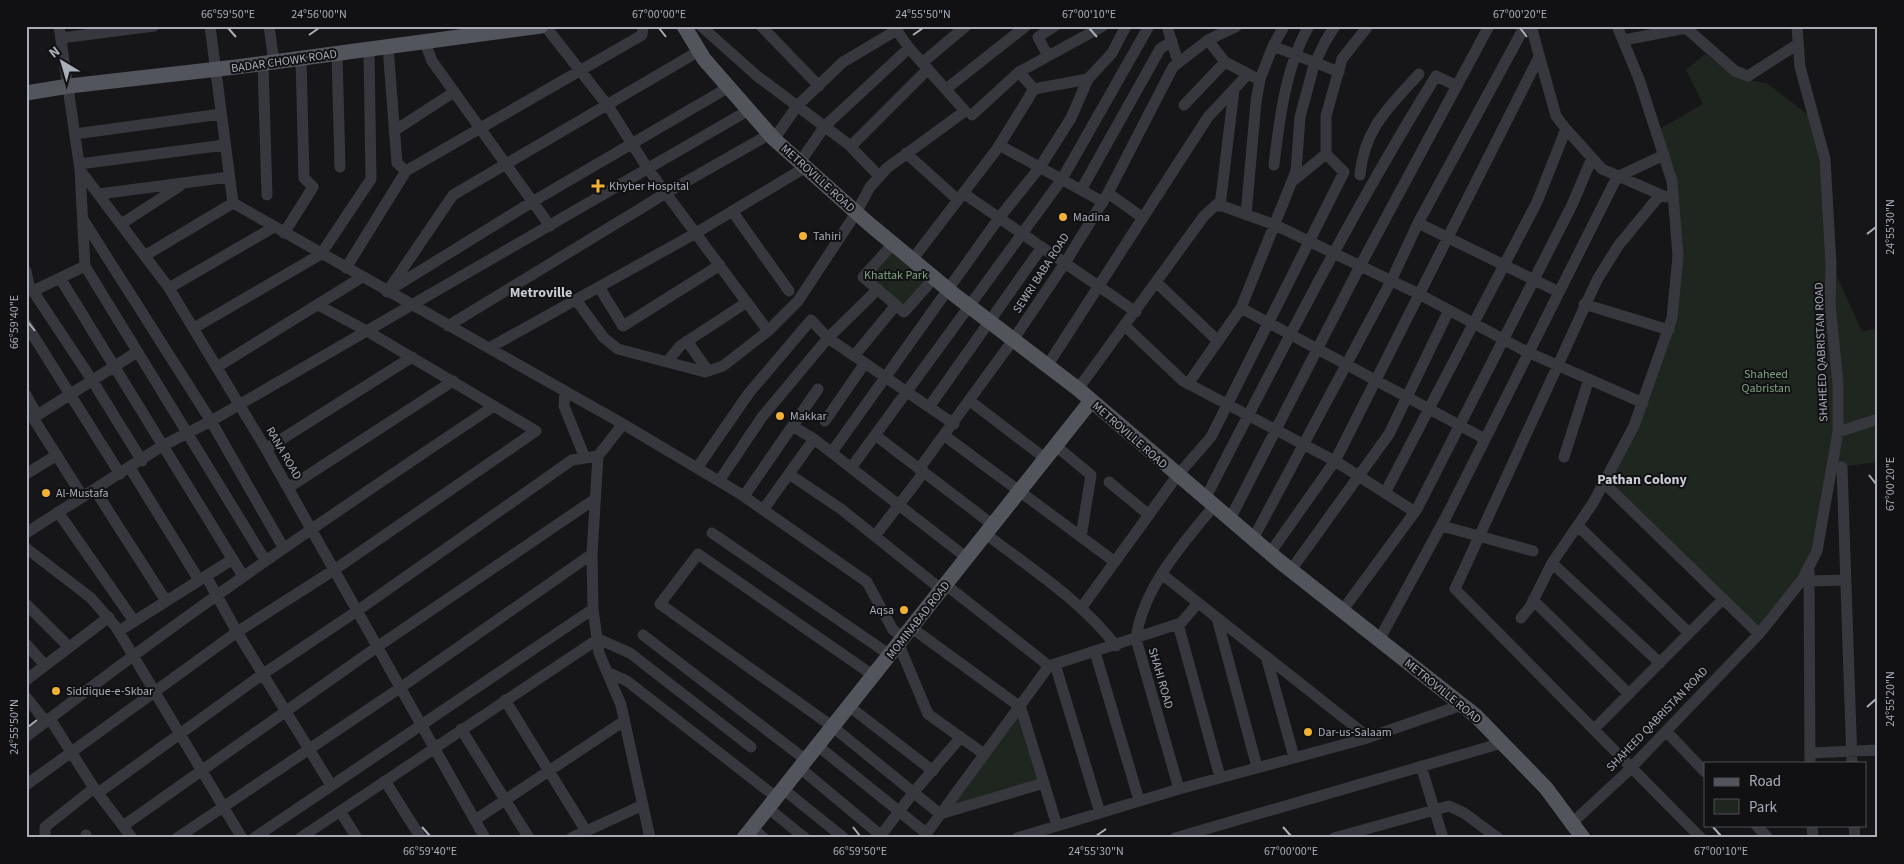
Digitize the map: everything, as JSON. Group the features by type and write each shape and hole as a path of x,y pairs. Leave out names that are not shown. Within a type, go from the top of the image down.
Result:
{"main road":[{"name":"BADAR CHOWK ROAD","path":"26,93 69,86 301,59 541,26"},
{"name":"METROVILLE ROAD","path":"684,26 699,51 729,88 772,136 803,165 948,290 1078,389 1177,476 1290,570 1462,705 1546,788 1583,838"},
{"name":"MOMINABAD ROAD","path":"748,833 1092,401"}],"street":[{"path":"154,26 60,32 80,167 85,266 265,560"},
{"path":"210,26 233,203"},
{"path":"267,195 269,26"},
{"path":"544,26 608,106 648,169 768,332"},
{"path":"346,268 406,172 479,127 642,35 644,26"},
{"path":"701,26 757,76 851,146 879,176"},
{"path":"761,26 819,86"},
{"path":"851,146 925,66 966,26"},
{"path":"946,89 1026,26"},
{"path":"1048,56 1038,37 1055,26"},
{"path":"972,115 1019,72 1104,26"},
{"path":"832,452 884,376 999,218 1040,167 1071,118 1088,79 1112,53 1126,26"},
{"path":"851,468 1062,179 1149,26"},
{"path":"1167,26 1178,62"},
{"name":"SEWRI BABA ROAD","path":"875,536 900,504 1065,263 1105,198 1173,67 1208,40 1237,26"},
{"path":"1246,215 1256,102 1260,79 1273,46 1284,26"},
{"path":"1274,165 1281,111 1297,55 1309,26"},
{"path":"1188,384 1241,308 1294,180 1300,117 1316,62 1335,26"},
{"path":"1368,26 1342,59 1326,116 1326,154 1344,172 1374,178"},
{"path":"1230,519 1360,266 1489,26"},
{"path":"1253,539 1302,444 1391,281 1418,223 1524,26"},
{"path":"1531,26 1556,116 1566,129 1602,169 1674,201"},
{"path":"1520,618 1533,600 1552,563 1578,526 1604,483 1634,426 1672,318 1678,256 1672,181 1618,26"},
{"name":"SHAHEED QABRISTAN ROAD","path":"1572,823 1632,766 1759,634 1802,580 1817,552 1838,432 1838,384 1830,304 1832,264 1825,159 1800,67 1797,26"},
{"path":"1624,40 1686,27 1734,70 1748,76 1798,44"},
{"path":"448,326 666,193 772,136 798,106 843,62 896,28 909,48 965,111 906,153 879,176 870,187 856,212 798,301 768,332 723,366 704,372 618,349 604,338 576,300"},
{"path":"1208,40 1226,62 1260,79"},
{"path":"1081,190 1160,49 1172,41"},
{"path":"425,42 432,61 550,226"},
{"path":"1273,46 1339,72"},
{"path":"388,47 397,163 406,172"},
{"path":"489,348 696,232 803,165 825,126 909,48"},
{"path":"194,328 321,254 371,179 369,50"},
{"path":"387,292 453,195 699,51"},
{"path":"337,54 340,167"},
{"path":"1270,553 1335,461 1539,56"},
{"path":"169,288 279,230 313,187 304,178 301,59"},
{"path":"1184,105 1226,62"},
{"path":"1019,72 1034,89"},
{"path":"1047,366 1208,117 1248,74"},
{"path":"1360,175 1362,154 1370,134 1419,74"},
{"name":"SHAHI ROAD","path":"1178,788 1136,639 1139,618 1163,575 1209,502 1248,416 1332,252 1374,178 1436,76 1457,86"},
{"path":"912,260 999,144 1034,89 1088,79"},
{"path":"387,292 532,202 729,88"},
{"path":"1220,206 1234,90"},
{"path":"394,131 454,92"},
{"path":"26,518 30,530 162,446 211,421 749,110"},
{"path":"75,134 221,114"},
{"path":"1385,493 1475,324 1537,202 1566,129"},
{"path":"999,144 1081,190 1105,198 1143,218"},
{"path":"80,167 225,145"},
{"path":"906,153 960,196 999,218 1136,312"},
{"path":"1294,180 1326,154"},
{"path":"1379,640 1442,526 1617,177 1664,155"},
{"path":"1342,611 1415,512 1572,205 1592,158"},
{"name":"RANA ROAD","path":"80,167 146,255 194,328 266,449 484,838"},
{"path":"1082,607 1177,476 1211,437 1344,172"},
{"path":"99,194 229,177"},
{"path":"122,224 184,183"},
{"path":"1660,195 1618,246 1584,304 1558,366 1455,589 1632,766 1701,838"},
{"path":"233,203 387,292 623,424 719,481 744,496 867,582 901,641 928,714 984,754"},
{"path":"146,255 233,203"},
{"path":"1078,389 1126,326 1204,216 1216,204 1275,225 1419,294 1528,352 1643,403"},
{"path":"732,211 788,291"},
{"path":"83,220 211,421 284,547"},
{"path":"1418,223 1559,292"},
{"path":"893,244 863,277 904,312 934,278"},
{"path":"929,407 1042,247"},
{"path":"599,287 623,326 720,265"},
{"path":"33,291 85,266"},
{"path":"26,271 29,285 142,460"},
{"path":"217,367 362,277"},
{"path":"60,278 243,576"},
{"path":"1157,283 1218,341"},
{"path":"719,481 762,416 828,338 878,290"},
{"path":"667,362 680,346 747,302"},
{"path":"1584,304 1668,330"},
{"path":"26,785 237,632 334,570 536,431 367,330 318,305"},
{"path":"854,356 896,305"},
{"path":"1241,308 1485,439"},
{"path":"1290,570 1389,434 1449,310"},
{"path":"697,468 749,392 811,320 828,338 954,424"},
{"path":"26,324 70,394 218,596 262,674 331,785"},
{"path":"1126,326 1188,384 1335,461 1415,512"},
{"path":"687,341 708,371"},
{"path":"83,497 34,418 137,352"},
{"path":"266,449 412,357"},
{"path":"825,421 865,363"},
{"path":"1564,457 1589,379"},
{"path":"288,488 453,382"},
{"path":"744,496 818,389"},
{"path":"565,391 564,406 585,458"},
{"path":"26,395 37,415"},
{"path":"970,401 1046,459"},
{"path":"26,737 134,655 310,528 494,406"},
{"path":"1838,432 1878,419"},
{"path":"623,424 598,456 592,554 593,609 599,653 621,706 650,838"},
{"path":"792,426 832,452 967,558"},
{"path":"875,435 921,471 1082,607 1103,628 1116,646"},
{"path":"945,436 1114,562"},
{"path":"763,510 814,439"},
{"path":"1056,446 1091,475 1081,537"},
{"path":"27,472 57,455"},
{"path":"45,838 45,827 262,674 357,611 572,460 598,456"},
{"path":"1832,468 1842,467 1852,757"},
{"path":"789,474 841,509 944,588 1052,665 1100,812"},
{"path":"1109,482 1149,515"},
{"path":"1604,483 1759,634"},
{"path":"95,490 166,601"},
{"path":"123,826 378,647 595,499"},
{"path":"58,512 134,621"},
{"path":"1442,526 1479,538 1533,551"},
{"path":"1578,526 1689,633"},
{"path":"712,533 901,641 1020,705 1057,826"},
{"path":"26,548 91,598 109,617 134,655 242,838"},
{"path":"177,838 400,688 592,554"},
{"path":"874,676 698,554 660,604 833,727 940,814"},
{"path":"119,631 232,559"},
{"path":"1552,563 1660,663"},
{"path":"1810,566 1810,758 1852,757 1878,750"},
{"path":"1163,575 1368,737"},
{"path":"1809,581 1846,580"},
{"path":"1594,729 1723,598"},
{"path":"1533,600 1629,694"},
{"path":"818,746 924,836 1020,705 1052,665 1116,646 1178,624 1198,603"},
{"path":"26,604 69,648"},
{"path":"254,838 593,609"},
{"path":"26,680 109,617"},
{"path":"1217,618 1257,768"},
{"path":"1178,624 1220,777"},
{"path":"642,636 803,764 882,837 913,793 961,737"},
{"path":"300,838 598,639"},
{"path":"598,639 630,653 751,747"},
{"path":"26,644 45,665"},
{"path":"1095,652 1139,800"},
{"path":"1266,656 1294,758"},
{"path":"607,672 627,681 776,798 844,838"},
{"path":"26,697 48,720 132,838"},
{"path":"505,700 548,769 581,835 643,805"},
{"path":"1017,838 1178,788 1368,737 1462,705"},
{"path":"850,707 933,771"},
{"path":"475,820 548,769 624,721"},
{"path":"462,729 529,838"},
{"path":"1666,731 1704,771"},
{"path":"1175,838 1502,743"},
{"path":"1421,766 1443,838"},
{"path":"385,781 420,838"},
{"path":"940,814 1044,783"},
{"path":"776,798 804,838"},
{"path":"1334,838 1350,836 1449,806 1464,813 1498,838"},
{"path":"340,811 357,838"},
{"path":"1757,826 1768,838"},
{"path":"748,833 764,838"}],"green space":[{"name":"Shaheed Qabristan","path":"1705,54 1740,78 1768,84 1815,120 1831,264 1862,331 1878,329 1878,462 1832,468 1817,551 1760,632 1604,483 1634,426 1672,318 1678,256 1672,181 1656,131 1703,104 1686,70"},
{"name":"Khattak Park","path":"893,244 934,278 904,312 863,277"},
{"path":"1019,706 1044,783 940,814"}],"place":[{"name":"Khyber Hospital","path":"598,186"},
{"name":"Madina","path":"1063,217"},
{"name":"Tahiri","path":"803,236"},
{"name":"Makkar","path":"780,416"},
{"name":"Al-Mustafa","path":"46,493"},
{"name":"Aqsa","path":"904,610"},
{"name":"Siddique-e-Skbar","path":"56,691"},
{"name":"Dar-us-Salaam","path":"1308,732"}],"district":[{"name":"Metroville","path":"541,292"},
{"name":"Pathan Colony","path":"1642,479"}]}
